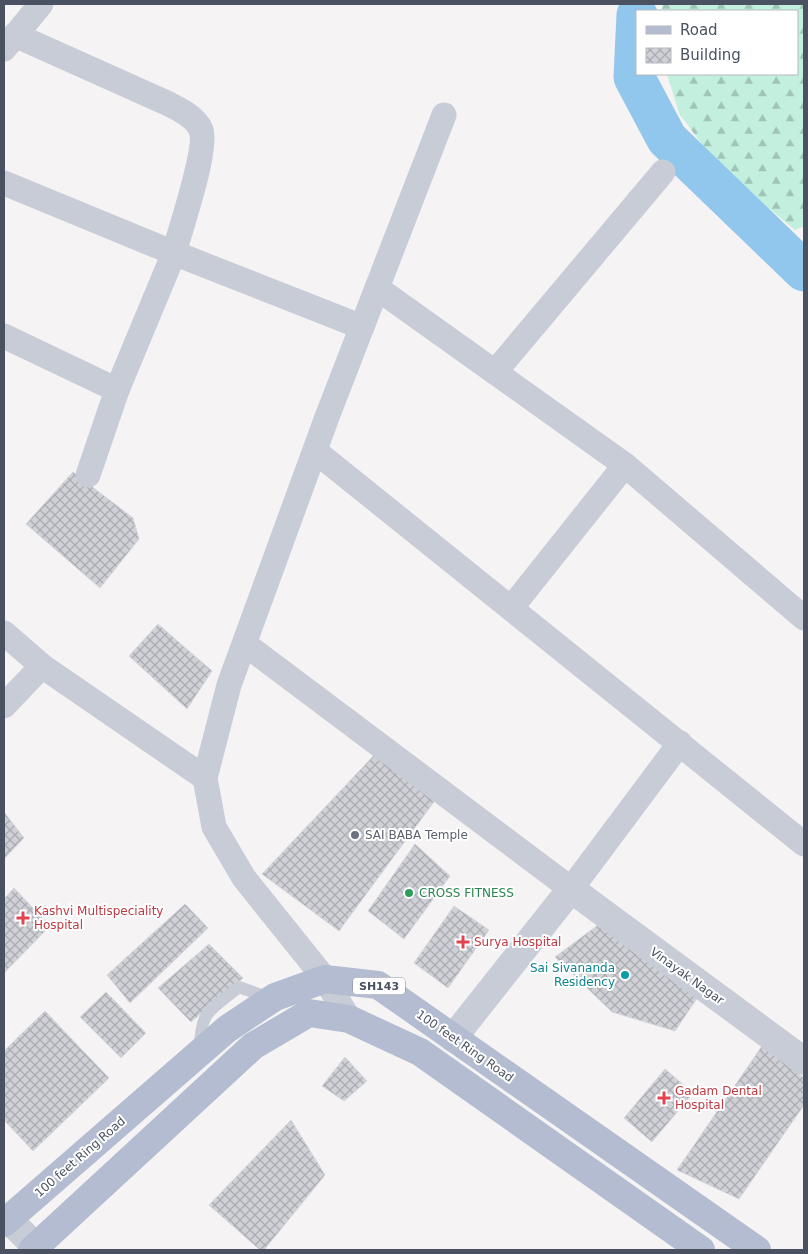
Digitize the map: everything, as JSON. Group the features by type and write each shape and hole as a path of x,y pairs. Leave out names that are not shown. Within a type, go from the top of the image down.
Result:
{"main road":[{"name":"100 feet Ring Road","path":"6,1221 227,1029 272,999 325,979 378,986 757,1250"},
{"path":"36,1249 253,1046 309,1013 349,1019 420,1052 702,1250"}],"street":[{"path":"41,4 9,42 169,104 186,113 201,128 203,138 174,253 117,390 88,475"},
{"path":"349,1019 325,979 244,878 214,827 205,778 229,686 315,451 444,115"},
{"path":"495,372 662,172"},
{"path":"4,183 174,253 362,327"},
{"path":"377,288 625,465 804,618"},
{"path":"6,340 117,390"},
{"path":"315,451 512,607 804,844"},
{"path":"512,607 625,465"},
{"path":"4,633 42,666 205,778"},
{"path":"245,644 571,889"},
{"path":"4,706 42,666"},
{"path":"453,1038 571,889 680,743"},
{"name":"Vinayak Nagar","path":"571,889 804,1061"},
{"path":"6,1221 36,1249"}],"green space":[{"path":"662,4 804,4 804,226 795,230 716,164 679,113 667,75 798,75 798,10 662,10"}],"building":[{"path":"73,472 133,518 139,539 100,588 26,524"},
{"path":"158,624 212,671 187,709 129,656"},
{"name":"SAI BABA Temple","path":"378,751 439,795 339,931 262,874"},
{"path":"4,812 24,838 4,859"},
{"name":"CROSS FITNESS","path":"415,844 450,876 404,939 368,911"},
{"path":"14,888 50,926 4,973 4,899"},
{"path":"185,904 208,928 130,1003 107,975"},
{"path":"454,906 489,930 448,988 414,963"},
{"name":"Sai Sivananda Residency","path":"606,919 700,994 675,1031 612,1012 555,957"},
{"path":"209,944 243,978 191,1022 158,988"},
{"path":"106,992 146,1033 121,1058 80,1017"},
{"path":"45,1011 109,1078 33,1151 4,1120 4,1051"},
{"path":"762,1046 804,1078 804,1105 739,1199 677,1170"},
{"path":"345,1057 367,1081 344,1101 322,1086"},
{"path":"665,1069 693,1093 652,1142 624,1118"},
{"path":"291,1120 325,1175 264,1250 260,1250 209,1205"}],"waterway":[{"path":"636,36 634,77 667,139 804,271"}],"place":[{"name":"SAI BABA Temple","path":"355,835"},
{"name":"CROSS FITNESS","path":"409,893"},
{"name":"Kashvi Multispeciality Hospital","path":"23,918"},
{"name":"Surya Hospital","path":"463,942"},
{"name":"Sai Sivananda Residency","path":"625,975"},
{"name":"Gadam Dental Hospital","path":"664,1098"}]}
